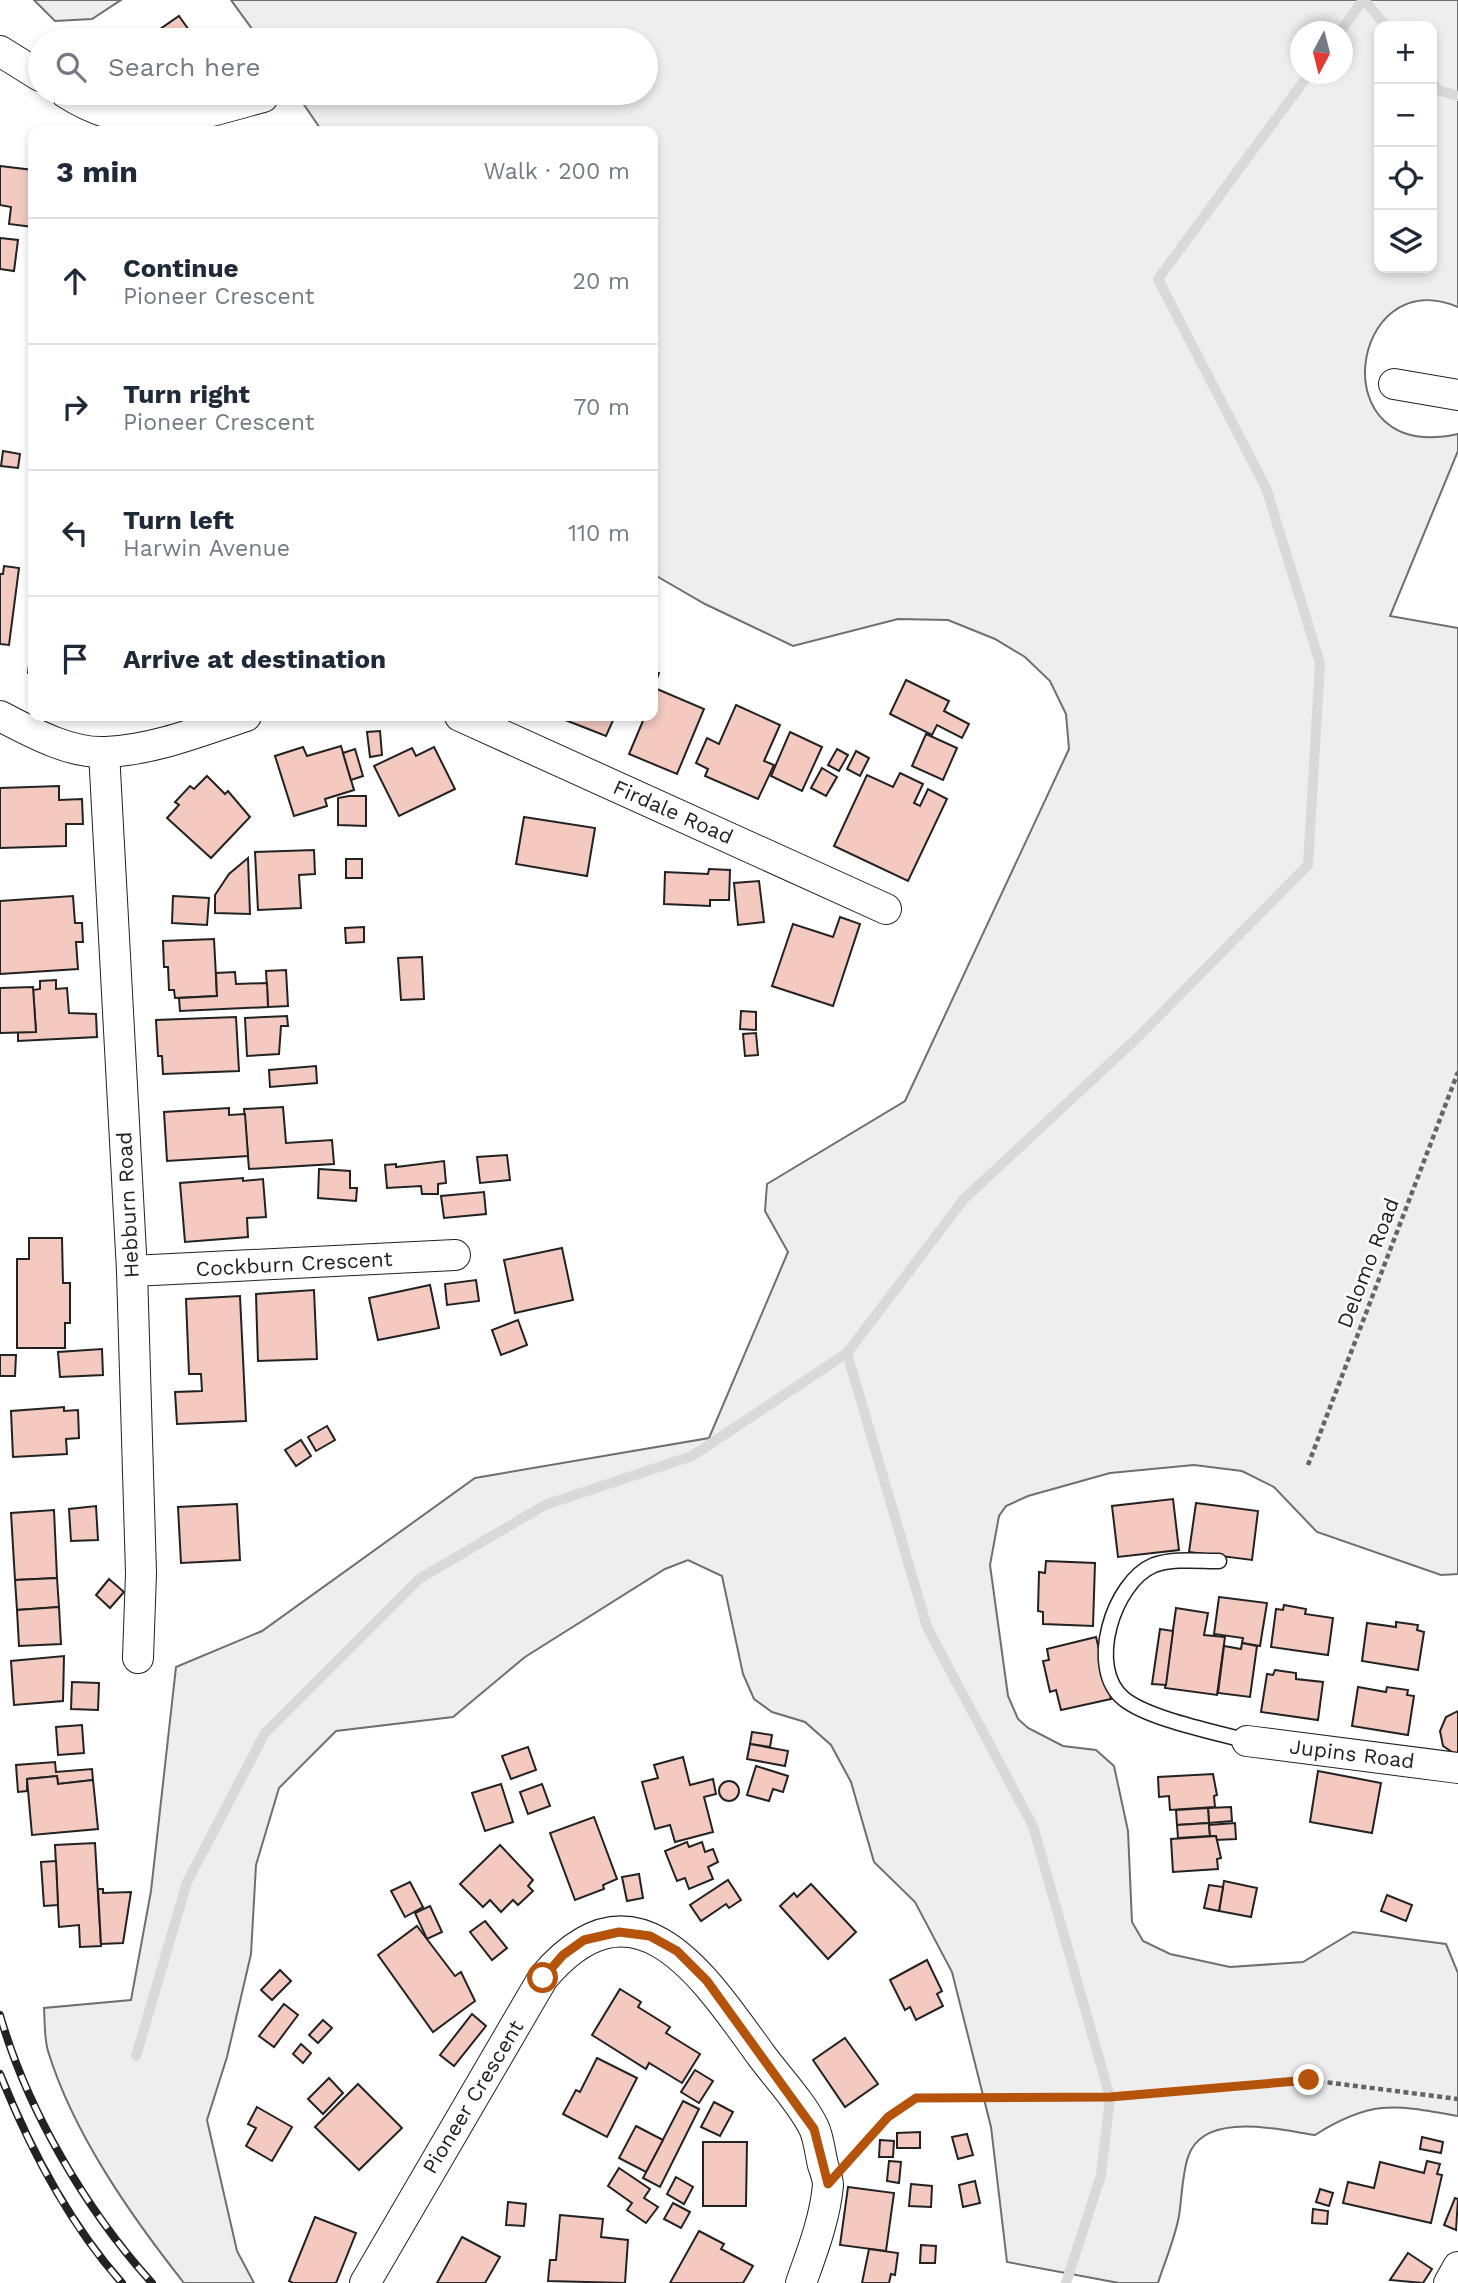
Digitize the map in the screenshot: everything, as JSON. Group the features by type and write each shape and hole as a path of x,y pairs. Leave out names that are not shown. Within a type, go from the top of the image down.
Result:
{"street":[{"path":"0,51 28,68"},
{"path":"88,105 115,115 152,122 184,119 234,105"},
{"path":"1394,384 1458,395"},
{"path":"0,716 62,744 104,752 172,741 231,721"},
{"name":"Firdale Road","path":"471,721 886,908"},
{"name":"Hebburn Road","path":"104,752 132,1270 141,1573 138,1658"},
{"name":"Cockburn Crescent","path":"132,1270 455,1255"},
{"name":"Jupins Road","path":"1247,1741 1458,1768"},
{"name":"Pioneer Crescent","path":"365,2283 543,1978 563,1955 584,1940 619,1932 650,1936 677,1951 707,1981 814,2129 828,2184 818,2234 801,2283"},
{"path":"1449,2283 1458,2267"}],"lane":[{"path":"1219,1561 1180,1561 1155,1565 1135,1577 1119,1598 1108,1628 1110,1677 1122,1698 1138,1708 1247,1741"}],"path":[{"name":"Delomo Road","path":"1308,1465 1458,1072"},
{"path":"828,2184 888,2117 916,2098 1110,2097 1309,2080 1458,2099"}],"shaded area":[{"path":"34,0 121,0 92,19 55,21"},
{"path":"231,0 1458,0 1458,307 1421,301 1393,312 1374,335 1365,365 1368,395 1384,421 1414,436 1458,434 1458,451 1390,616 1458,628 1458,1574 1441,1575 1317,1532 1274,1487 1242,1471 1194,1465 1110,1473 1028,1496 1006,1506 999,1516 990,1565 1008,1696 1018,1719 1028,1728 1063,1746 1096,1750 1114,1766 1128,1831 1132,1922 1143,1941 1170,1954 1230,1967 1303,1962 1353,1932 1446,1944 1458,1973 1458,2116 1417,2109 1384,2108 1353,2115 1315,2135 1263,2127 1226,2128 1209,2133 1196,2142 1188,2157 1177,2224 1158,2283 1119,2283 1007,2262 991,2127 952,1972 915,1902 874,1862 851,1782 831,1745 805,1722 772,1712 754,1699 743,1674 722,1576 688,1560 665,1569 525,1657 453,1717 336,1731 279,1788 256,1865 251,1954 227,2057 207,2120 237,2251 254,2283 184,2283 124,2202 88,2143 59,2082 47,2046 44,2008 131,2000 151,1891 176,1667 262,1631 475,1478 709,1438 788,1252 765,1211 767,1184 905,1101 1069,749 1066,714 1050,681 1025,657 995,639 948,620 898,619 793,646 705,604 658,577 658,126 319,126 304,105 658,105 658,28 251,28"}],"building":[{"path":"179,16 188,28 162,28"},
{"path":"0,166 28,169 28,226 9,224 11,207 0,205"},
{"path":"0,238 18,240 14,271 0,269"},
{"path":"3,451 20,454 18,468 1,466"},
{"path":"4,566 19,568 9,645 0,644 0,574 3,574"},
{"path":"906,680 949,701 944,711 969,724 962,738 937,725 932,735 890,714"},
{"path":"658,689 704,709 677,774 629,754 643,721 658,721"},
{"path":"736,705 780,725 764,761 774,765 758,799 705,776 708,769 696,763 707,738 719,744"},
{"path":"568,721 613,721 606,736"},
{"path":"380,731 382,755 370,757 367,732"},
{"path":"790,732 822,747 802,791 771,776"},
{"path":"926,734 957,748 943,780 912,766"},
{"path":"341,746 354,790 325,799 327,806 294,816 275,756 303,747 307,756"},
{"path":"434,747 455,789 399,816 374,766 412,748 416,756"},
{"path":"355,749 363,776 351,780 343,753"},
{"path":"837,749 848,755 839,771 828,765"},
{"path":"856,751 869,758 860,776 847,769"},
{"path":"822,768 837,777 826,796 811,788"},
{"path":"900,773 923,784 914,803 920,806 928,789 947,799 908,881 834,846 867,775 893,787"},
{"path":"207,776 225,794 228,791 250,817 211,858 167,818 179,805 175,802 190,786 194,789"},
{"path":"59,786 59,800 82,799 83,824 66,824 66,846 0,848 0,788"},
{"path":"366,796 366,826 338,825 338,798"},
{"path":"524,817 595,828 587,876 516,864"},
{"path":"314,850 315,874 299,875 301,908 258,910 255,852"},
{"path":"248,858 250,914 215,913 215,895 229,874"},
{"path":"346,859 362,859 362,878 346,878"},
{"path":"709,869 730,870 729,900 710,900 710,906 664,904 665,872 708,874"},
{"path":"759,881 764,922 738,925 734,883"},
{"path":"73,896 75,923 82,923 83,942 76,942 78,969 0,974 0,901"},
{"path":"173,896 209,898 207,925 172,923"},
{"path":"840,917 860,924 833,1006 772,986 793,924 833,937"},
{"path":"364,927 364,942 346,943 345,928"},
{"path":"214,939 217,996 175,998 174,990 169,990 168,967 164,967 163,941"},
{"path":"422,957 424,999 401,1000 398,958"},
{"path":"286,970 288,1006 268,1007 266,971"},
{"path":"235,972 236,984 267,983 268,1007 180,1011 179,998 217,996 216,973"},
{"path":"56,980 56,989 67,988 69,1013 96,1014 97,1037 18,1041 18,1032 36,1032 33,990 40,989 40,981"},
{"path":"33,987 36,1032 0,1033 0,988"},
{"path":"741,1011 756,1012 756,1030 740,1029"},
{"path":"287,1016 288,1026 281,1026 279,1054 247,1056 245,1018"},
{"path":"236,1017 239,1071 163,1074 162,1056 158,1056 156,1020"},
{"path":"756,1033 758,1055 745,1056 743,1034"},
{"path":"316,1066 317,1083 270,1087 269,1070"},
{"path":"283,1107 286,1143 332,1140 334,1164 249,1169 244,1109"},
{"path":"229,1108 229,1115 245,1114 248,1156 167,1161 164,1112"},
{"path":"507,1155 510,1180 480,1183 477,1157"},
{"path":"444,1161 446,1183 438,1184 438,1194 422,1194 421,1186 387,1188 385,1165 396,1164 396,1167"},
{"path":"319,1169 350,1171 350,1188 357,1188 356,1201 318,1198"},
{"path":"243,1178 243,1181 263,1179 266,1217 247,1218 248,1237 185,1242 180,1183"},
{"path":"484,1192 486,1214 444,1218 441,1196"},
{"path":"29,1238 62,1238 63,1283 70,1283 70,1323 65,1323 65,1348 17,1348 17,1259 29,1259"},
{"path":"562,1248 573,1300 515,1313 504,1260"},
{"path":"476,1280 479,1301 447,1305 445,1284"},
{"path":"430,1285 439,1328 378,1340 369,1298"},
{"path":"314,1290 317,1359 258,1361 256,1294"},
{"path":"240,1296 246,1421 177,1424 175,1392 202,1391 201,1374 189,1374 186,1299"},
{"path":"518,1320 527,1345 501,1355 492,1330"},
{"path":"102,1349 103,1375 60,1377 58,1352"},
{"path":"0,1355 16,1355 15,1376 0,1376"},
{"path":"64,1407 64,1411 78,1410 79,1438 66,1439 67,1454 13,1457 11,1411"},
{"path":"327,1426 335,1440 316,1451 308,1437"},
{"path":"301,1440 311,1456 296,1466 285,1450"},
{"path":"1173,1499 1179,1550 1118,1557 1112,1506"},
{"path":"1196,1503 1258,1511 1252,1560 1189,1552"},
{"path":"237,1504 240,1560 181,1563 178,1507"},
{"path":"96,1506 98,1540 71,1541 69,1509"},
{"path":"54,1510 57,1578 15,1580 11,1513"},
{"path":"1046,1561 1095,1563 1093,1626 1043,1624 1043,1612 1038,1611 1039,1572 1045,1573"},
{"path":"57,1578 59,1607 17,1610 15,1580"},
{"path":"109,1579 124,1592 110,1608 96,1595"},
{"path":"1219,1597 1267,1603 1260,1646 1242,1643 1243,1638 1214,1634"},
{"path":"1284,1605 1306,1609 1305,1614 1333,1618 1328,1655 1271,1647 1276,1609 1283,1610"},
{"path":"59,1607 61,1644 19,1646 17,1610"},
{"path":"1176,1608 1208,1613 1204,1635 1225,1637 1217,1695 1165,1688"},
{"path":"1396,1622 1418,1625 1417,1630 1424,1632 1418,1670 1362,1661 1367,1623 1396,1627"},
{"path":"1160,1629 1173,1631 1166,1685 1152,1684"},
{"path":"1096,1637 1111,1699 1061,1710 1056,1690 1050,1692 1043,1661 1049,1660 1047,1649"},
{"path":"1242,1643 1257,1646 1250,1697 1218,1693 1224,1646 1241,1649"},
{"path":"64,1656 63,1701 14,1705 11,1661"},
{"path":"1275,1670 1296,1673 1296,1679 1323,1682 1318,1720 1261,1712 1267,1674 1273,1675"},
{"path":"72,1682 99,1683 98,1710 71,1709"},
{"path":"1358,1687 1386,1692 1387,1687 1408,1690 1407,1695 1414,1696 1408,1735 1352,1726"},
{"path":"1458,1711 1458,1756 1443,1746 1440,1731 1446,1717"},
{"path":"82,1725 84,1753 58,1755 56,1727"},
{"path":"752,1732 772,1735 770,1747 750,1744"},
{"path":"750,1744 788,1751 785,1766 747,1759"},
{"path":"528,1747 536,1770 511,1779 502,1756"},
{"path":"683,1757 690,1785 713,1779 716,1794 704,1797 713,1832 675,1842 670,1825 655,1829 642,1782 658,1778 654,1765"},
{"path":"55,1762 56,1772 92,1769 93,1780 58,1784 57,1776 27,1779 27,1791 18,1792 16,1765"},
{"path":"756,1766 788,1776 783,1792 773,1789 769,1801 747,1795"},
{"path":"1318,1771 1381,1783 1372,1833 1310,1822"},
{"path":"1213,1774 1217,1795 1214,1796 1215,1807 1170,1810 1169,1796 1159,1797 1158,1777"},
{"path":"57,1776 58,1784 93,1780 98,1829 32,1835 27,1779"},
{"path":"729,1781 736,1784 739,1791 736,1798 729,1801 722,1798 719,1791 722,1784"},
{"path":"501,1784 513,1822 485,1831 472,1793"},
{"path":"542,1784 550,1806 528,1814 520,1792"},
{"path":"1231,1807 1232,1821 1209,1823 1208,1808"},
{"path":"1208,1808 1209,1823 1177,1825 1176,1810"},
{"path":"594,1817 617,1879 603,1885 604,1889 575,1900 550,1833"},
{"path":"1209,1823 1210,1836 1178,1838 1177,1825"},
{"path":"1235,1823 1236,1839 1216,1840 1216,1836 1210,1836 1209,1825"},
{"path":"1216,1836 1221,1858 1217,1859 1218,1869 1173,1872 1171,1839"},
{"path":"687,1842 689,1847 702,1842 705,1852 713,1849 718,1862 708,1867 713,1879 689,1889 685,1878 677,1881 665,1851"},
{"path":"95,1843 101,1946 80,1947 79,1925 59,1927 55,1845"},
{"path":"500,1845 533,1880 528,1886 533,1891 518,1905 513,1900 501,1912 490,1900 483,1907 460,1884"},
{"path":"56,1861 58,1905 44,1906 41,1862"},
{"path":"639,1874 643,1898 627,1901 622,1877"},
{"path":"728,1880 741,1900 729,1908 726,1904 701,1921 690,1905"},
{"path":"1224,1881 1257,1888 1251,1917 1219,1911"},
{"path":"410,1882 423,1907 405,1917 391,1891"},
{"path":"811,1884 856,1932 828,1959 780,1906 794,1893 797,1897"},
{"path":"1209,1885 1223,1887 1219,1911 1204,1908"},
{"path":"98,1889 103,1889 103,1893 131,1892 123,1943 101,1944"},
{"path":"1387,1895 1412,1905 1406,1921 1381,1911"},
{"path":"430,1906 442,1932 427,1939 415,1913"},
{"path":"485,1921 507,1948 492,1960 470,1932"},
{"path":"417,1926 455,1976 461,1972 475,2001 433,2032 378,1955"},
{"path":"927,1960 942,1991 937,1994 943,2006 916,2020 910,2007 905,2010 890,1980"},
{"path":"280,1970 291,1981 272,2000 261,1990"},
{"path":"620,1989 641,2002 638,2007 670,2027 666,2033 700,2054 682,2083 649,2063 646,2069 592,2035"},
{"path":"284,2004 298,2015 274,2047 259,2036"},
{"path":"472,2014 486,2026 454,2066 440,2055"},
{"path":"323,2020 332,2028 318,2043 309,2035"},
{"path":"845,2038 878,2084 845,2107 813,2060"},
{"path":"301,2044 311,2053 303,2063 293,2054"},
{"path":"597,2058 637,2078 607,2137 563,2114 576,2090 580,2092"},
{"path":"695,2070 713,2081 699,2103 681,2092"},
{"path":"329,2078 343,2093 323,2114 308,2099"},
{"path":"358,2084 402,2128 359,2170 315,2127"},
{"path":"683,2101 699,2109 660,2187 643,2178"},
{"path":"714,2102 733,2112 720,2136 701,2127"},
{"path":"257,2107 292,2127 272,2161 246,2146 256,2128 248,2124"},
{"path":"636,2126 663,2140 646,2172 619,2158"},
{"path":"920,2132 920,2148 897,2148 897,2133"},
{"path":"967,2134 973,2155 958,2159 952,2137"},
{"path":"1422,2137 1443,2142 1441,2153 1420,2149"},
{"path":"880,2140 894,2141 893,2157 879,2157"},
{"path":"703,2142 747,2142 746,2206 703,2206"},
{"path":"889,2161 901,2162 899,2183 887,2181"},
{"path":"1427,2161 1440,2164 1437,2174 1442,2175 1431,2223 1343,2203 1348,2182 1374,2188 1380,2162 1424,2173"},
{"path":"619,2168 650,2189 644,2198 658,2207 646,2223 627,2210 632,2203 608,2186"},
{"path":"676,2177 693,2187 684,2204 667,2194"},
{"path":"975,2181 980,2203 963,2207 959,2185"},
{"path":"911,2184 932,2186 931,2207 909,2206"},
{"path":"848,2187 894,2193 886,2251 840,2245"},
{"path":"1320,2189 1333,2193 1329,2206 1316,2202"},
{"path":"1455,2198 1458,2199 1456,2230 1444,2225"},
{"path":"508,2202 526,2204 524,2226 506,2225"},
{"path":"673,2203 690,2212 681,2228 664,2219"},
{"path":"1313,2209 1328,2211 1327,2224 1312,2223"},
{"path":"560,2215 603,2219 601,2237 628,2240 625,2283 548,2281 550,2260 556,2260"},
{"path":"315,2217 356,2233 336,2283 293,2283 289,2281"},
{"path":"699,2231 724,2244 721,2249 753,2266 743,2283 670,2283"},
{"path":"462,2237 500,2257 485,2283 437,2283"},
{"path":"921,2245 936,2246 935,2263 920,2263"},
{"path":"869,2249 898,2253 895,2275 891,2274 889,2283 862,2283"},
{"path":"1408,2253 1432,2269 1423,2283 1390,2280"}],"waterway":[{"path":"1348,21 1363,0"},
{"path":"1364,0 1382,21"},
{"path":"1066,2283 1101,2175 1110,2097 1033,1826 927,1627 847,1353 964,1199 1138,1037 1308,865 1320,663 1266,488 1158,279 1302,84"},
{"path":"1434,84 1438,90 1458,96"},
{"path":"136,2056 187,1882 265,1733 419,1579 545,1505 692,1456 847,1353"}],"railway":[{"path":"0,2015 26,2087 61,2157 104,2224 152,2283"},
{"path":"0,2074 24,2130 52,2184 84,2235 122,2283"}],"route":[{"path":"543,1978 563,1955 584,1940 619,1932 650,1936 677,1951 707,1981 814,2129 828,2184 888,2117 916,2098 1110,2097 1309,2080"}]}
